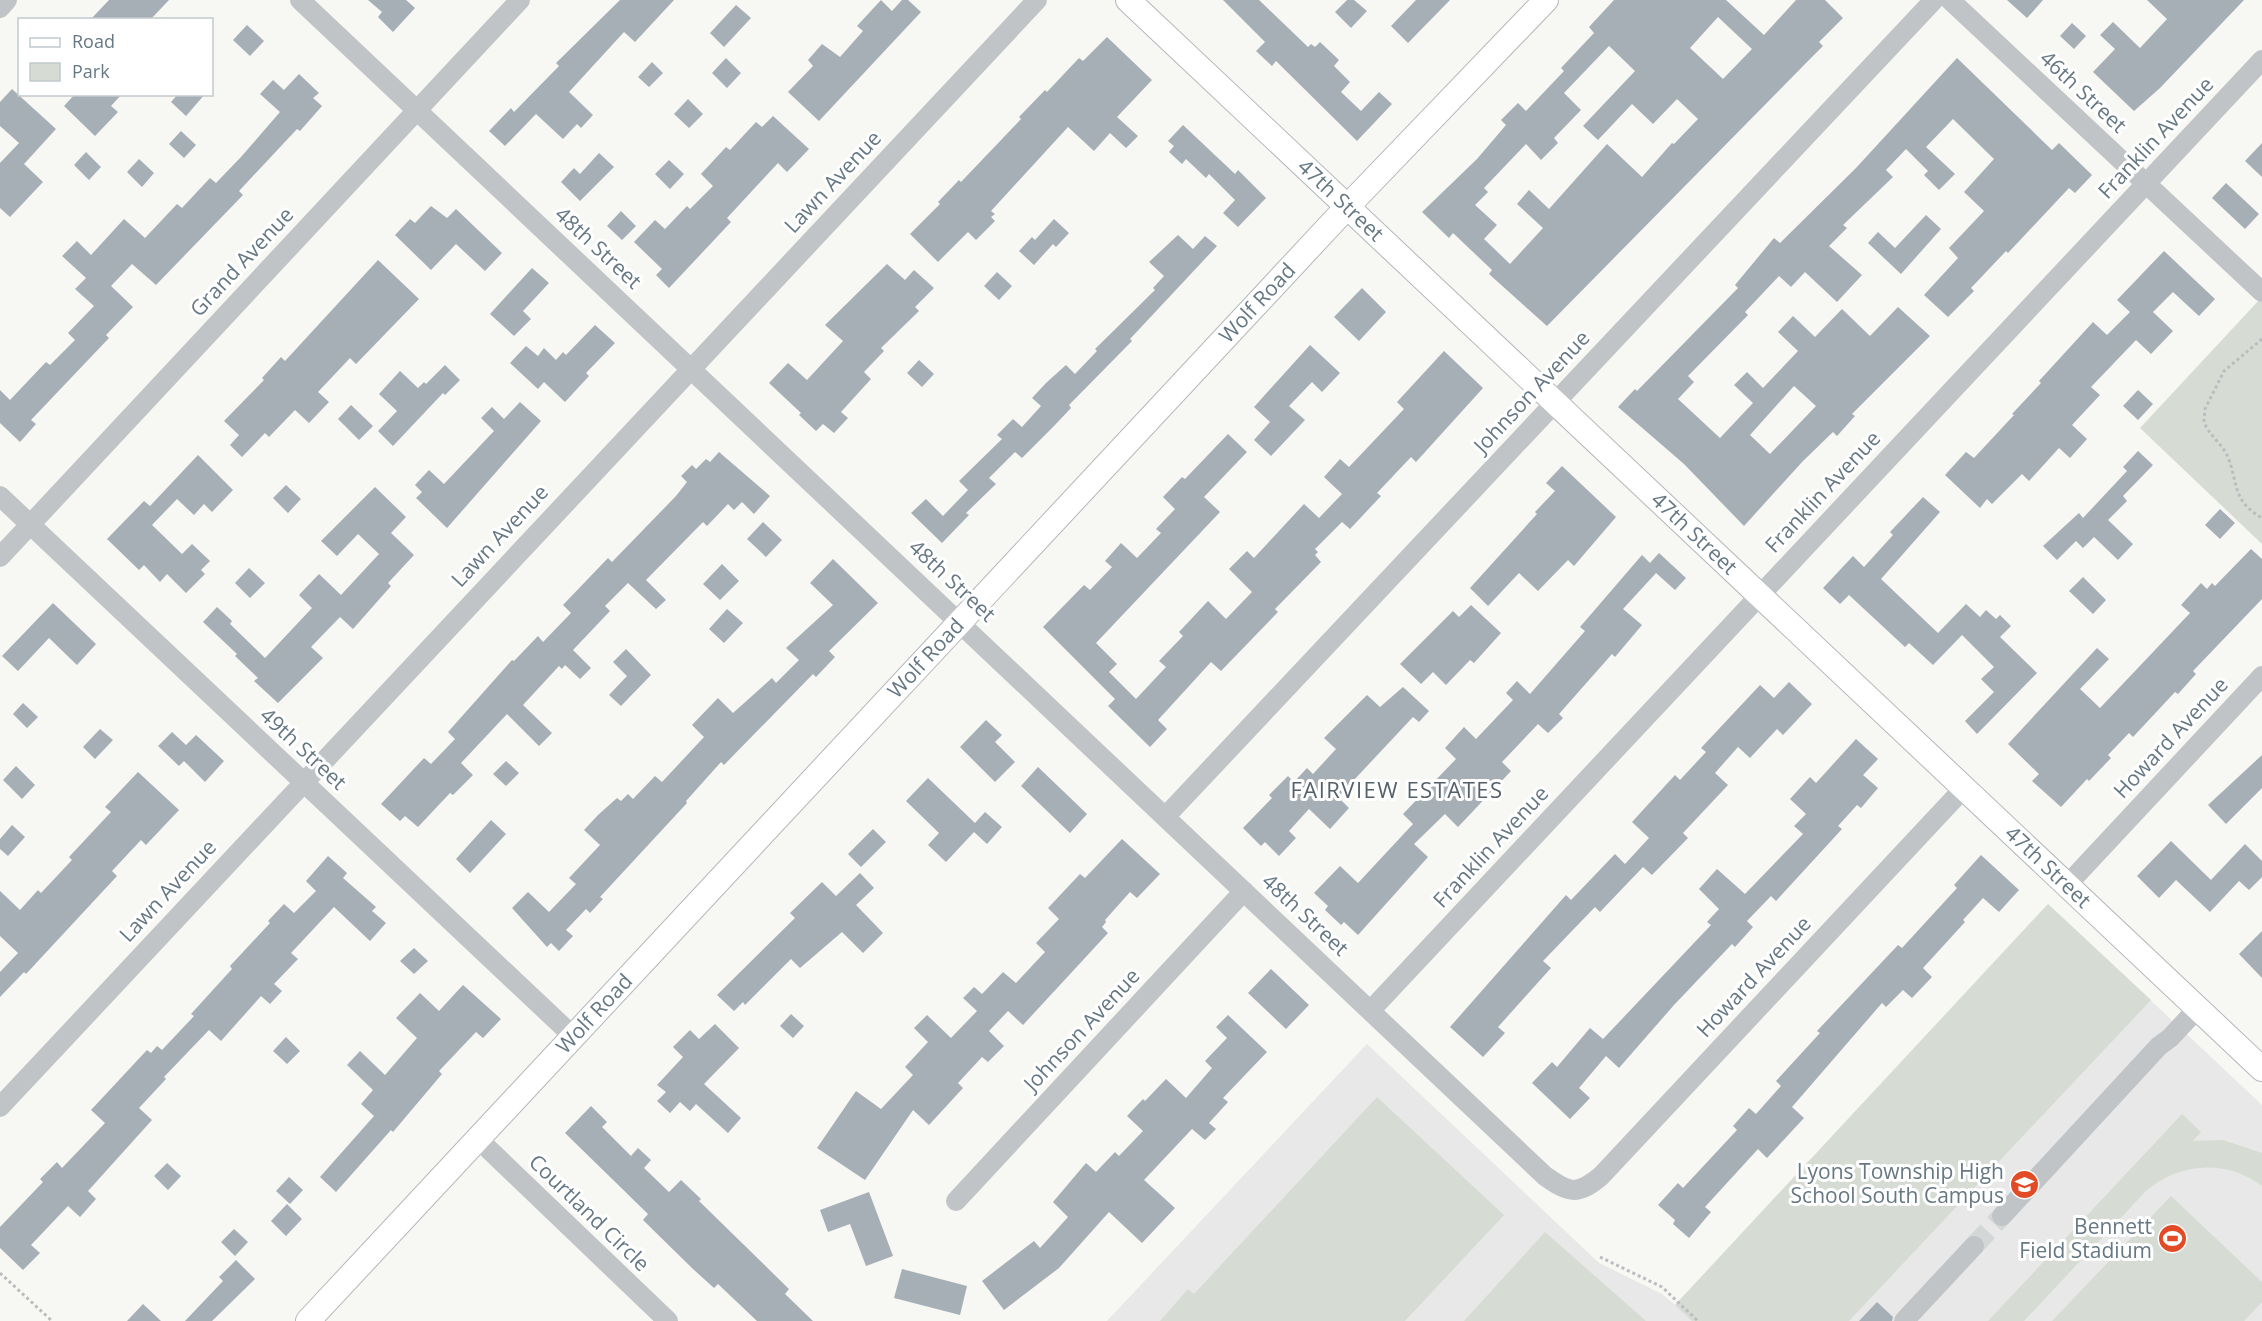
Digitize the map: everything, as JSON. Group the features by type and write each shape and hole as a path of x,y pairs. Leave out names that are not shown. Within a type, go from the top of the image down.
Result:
{"main road":[{"name":"47th Street","path":"1128,0 2262,1069"},
{"name":"Wolf Road","path":"308,1321 1348,206 1546,0"}],"street":[{"path":"0,8 7,0"},
{"name":"48th Street","path":"300,0 1545,1176 1563,1188 1574,1191"},
{"name":"Grand Avenue","path":"0,556 520,0"},
{"name":"Lawn Avenue","path":"0,1107 1037,0"},
{"name":"Johnson Avenue","path":"1166,816 1934,0"},
{"name":"46th Street","path":"1950,0 2262,292"},
{"name":"Franklin Avenue","path":"1371,1010 2262,60"},
{"name":"49th Street","path":"0,496 574,1037"},
{"name":"Howard Avenue","path":"2067,885 2262,676"},
{"name":"Howard Avenue","path":"1574,1191 1589,1186 1600,1176 1964,788"},
{"name":"Johnson Avenue","path":"956,1201 1244,891"},
{"path":"2002,1216 2159,1046 2170,1038 2198,1008"},
{"name":"Courtland Circle","path":"478,1139 668,1321"},
{"path":"1904,1321 1974,1246"}],"path":[{"path":"2262,339 2224,371 2204,415 2205,426 2227,456 2239,498 2252,512 2262,518"},
{"path":"1600,1257 1662,1287 1698,1321"},
{"path":"0,1272 52,1321"}],"shaded area":[{"name":"Lyons Township High School South Campus","path":"2048,904 2262,1105 2262,1321 1107,1321 1367,1044 1599,1263 1662,1294 1675,1305"}],"green space":[{"path":"2262,299 2262,544 2140,428"},
{"path":"2048,904 2151,1000 1849,1321 1692,1321 1675,1305"},
{"path":"1377,1097 1504,1215 1405,1321 1160,1321 1188,1289 1194,1294"},
{"path":"2182,1114 2201,1132 2193,1141 2223,1140 2262,1153 2262,1186 2234,1171 2219,1168 2203,1168 2173,1174 2146,1191 2024,1321 1988,1321"},
{"name":"Bennett Field Stadium","path":"2171,1196 2262,1282 2262,1302 2244,1321 2052,1321"},
{"path":"1545,1232 1646,1321 1464,1321"}],"building":[{"path":"109,0 169,0 152,18 92,18"},
{"path":"368,0 406,0 415,8 393,32 378,17 382,12"},
{"path":"620,0 674,0 635,42 624,32 569,92 593,115 581,128 577,124 563,139 536,114 505,146 489,131 511,108 514,112 559,66 556,63"},
{"path":"881,0 892,11 902,0 908,0 921,12 819,121 788,92 813,66 808,60 822,44 840,57 863,31 857,26"},
{"path":"1223,0 1259,0 1308,47 1311,44 1315,47 1320,42 1339,60 1334,66 1350,82 1341,92 1361,111 1379,92 1392,104 1357,141 1276,61 1272,66 1256,51 1265,42"},
{"path":"1347,0 1354,0 1367,11 1351,28 1335,12"},
{"path":"1416,0 1450,0 1408,43 1391,26"},
{"path":"1614,0 1726,0 1764,35 1796,0 1825,0 1843,18 1819,42 1823,46 1547,326 1489,274 1492,270 1453,233 1449,238 1422,212 1477,159 1506,125 1501,120 1518,103 1526,111 1564,71 1561,68 1594,33 1589,27","holes":["1718,17 1752,49 1723,79 1690,48","1609,46 1635,71 1583,126 1598,140 1632,104 1653,124 1677,99 1698,119 1674,144 1672,143 1642,177 1607,144 1549,209 1529,190 1517,204 1543,228 1510,264 1484,239 1497,225 1475,205 1488,192 1484,188 1526,144 1541,160 1558,143 1554,138 1581,110 1564,93"]},
{"path":"2007,0 2043,0 2027,18"},
{"path":"2147,0 2244,0 2160,88 2134,111 2093,72 2115,49 2100,35 2113,22 2140,48 2167,19"},
{"path":"736,5 751,18 724,47 710,33"},
{"path":"2072,23 2086,36 2074,49 2060,36"},
{"path":"247,25 264,41 250,56 233,40"},
{"path":"1107,37 1152,80 1117,117 1138,136 1126,148 1110,133 1094,151 1068,127 991,211 995,214 991,217 995,221 976,240 968,232 938,262 910,234 940,204 938,202 959,180 961,182 1021,119 1019,117 1045,90 1047,92 1079,58 1083,61"},
{"path":"726,58 741,73 727,88 712,73"},
{"path":"1957,58 2052,150 2059,143 2092,175 2075,193 2069,188 2008,253 2006,251 1971,288 1974,291 1948,317 1924,295 1958,258 1949,248 1984,211 1964,192 1994,159 1953,119 1926,147 1955,174 1939,190 1924,175 1928,171 1906,149 1886,170 1893,177 1843,225 1847,228 1829,246 1862,275 1837,302 1805,272 1791,287 1779,276 1745,312 1748,315 1688,376 1694,382 1678,399 1720,438 1753,403 1734,385 1747,372 1763,388 1798,351 1778,332 1793,316 1815,337 1842,309 1870,336 1898,307 1930,336 1852,414 1855,416 1837,436 1833,432 1803,461 1744,526 1684,464 1618,407 1635,389 1637,391 1738,288 1735,285 1774,238 1780,243 1856,168","holes":["1794,386 1816,406 1770,454 1750,435"]},
{"path":"652,62 663,73 649,87 638,77"},
{"path":"299,74 319,93 313,98 322,106 300,131 297,129 239,191 243,195 156,285 132,264 111,286 133,307 106,335 109,338 31,420 36,424 20,442 0,423 0,390 10,400 46,362 50,365 75,340 68,333 94,306 75,289 86,278 62,256 77,241 91,255 124,219 145,238 177,204 182,208 210,178 216,183 280,112 260,94 273,80 284,90"},
{"path":"12,89 56,129 24,164 43,182 10,217 0,208 0,163 19,143 0,126 0,102"},
{"path":"73,96 120,96 111,106 118,112 95,136 64,106"},
{"path":"176,96 203,96 186,116 171,102"},
{"path":"688,99 703,114 689,128 674,114"},
{"path":"773,116 809,149 787,172 778,163 727,218 731,222 669,288 656,275 662,269 634,242 655,220 665,229 687,206 690,209 713,186 701,174 726,147 730,150 756,122 762,127"},
{"path":"1183,125 1235,174 1238,170 1266,198 1238,227 1223,213 1235,200 1209,174 1206,178 1186,159 1182,164 1169,152 1174,146 1168,141"},
{"path":"181,131 196,145 184,158 169,144"},
{"path":"2262,143 2262,177 2245,161"},
{"path":"86,152 101,167 89,180 74,165"},
{"path":"599,153 614,167 580,201 561,182 574,168 580,174"},
{"path":"139,159 154,173 142,187 127,172"},
{"path":"669,160 684,174 670,189 655,174"},
{"path":"2226,183 2259,214 2245,229 2212,198"},
{"path":"431,206 447,218 456,209 502,253 485,271 456,244 431,270 395,235 410,219 415,223"},
{"path":"621,211 636,226 622,240 607,226"},
{"path":"1926,215 1941,229 1901,274 1868,243 1878,232 1895,248"},
{"path":"1054,219 1069,233 1056,247 1053,244 1034,265 1019,251 1032,237 1035,240"},
{"path":"1178,235 1193,249 1205,236 1217,246 1130,339 1132,341 1069,405 1071,408 1054,426 1022,458 1015,452 989,478 996,484 966,513 969,515 942,543 911,513 926,499 943,516 968,490 959,481 1002,439 997,435 1013,419 1022,427 1041,406 1032,398 1046,383 1066,365 1075,374 1097,351 1095,349 1155,290 1153,288 1164,276 1149,262"},
{"path":"2164,251 2215,299 2199,316 2173,292 2153,312 2173,331 2151,354 2136,340 2091,387 2100,395 2072,425 2087,439 2070,458 2059,448 2029,481 2022,474 1992,504 1987,499 1980,508 1945,475 1966,452 1974,458 2093,322 2107,335 2130,312 2117,300"},
{"path":"378,260 419,299 356,364 350,358 318,392 329,402 309,423 295,410 269,437 265,433 242,457 230,445 239,435 224,421 264,380 262,378 281,357 285,361"},
{"path":"887,264 905,280 914,270 934,288 915,307 919,311 881,348 884,351 864,372 871,379 841,412 848,418 834,433 823,424 816,431 799,415 801,413 769,383 788,363 807,380 843,341 825,325"},
{"path":"532,268 549,283 523,311 531,319 514,336 490,314"},
{"path":"997,272 1012,286 999,300 984,286"},
{"path":"1362,288 1386,312 1359,341 1334,317"},
{"path":"595,325 615,343 586,373 589,376 565,402 544,382 538,389 510,363 526,346 538,356 544,348 556,360 563,352 566,355"},
{"path":"1310,345 1340,373 1322,392 1312,382 1289,406 1305,420 1271,456 1254,440 1270,422 1254,407"},
{"path":"1444,351 1483,388 1416,462 1411,457 1377,493 1381,496 1350,529 1342,522 1315,549 1318,552 1315,555 1321,562 1275,609 1278,612 1221,671 1211,662 1158,720 1167,729 1150,747 1108,706 1115,699 1043,627 1084,585 1090,590 1112,567 1105,561 1121,543 1137,558 1161,533 1156,529 1175,509 1163,497 1182,477 1185,479 1228,434 1247,452 1204,497 1220,512 1096,643 1117,664 1109,672 1136,699 1166,667 1159,661 1183,636 1179,632 1208,601 1226,619 1252,592 1229,569 1247,551 1254,558 1304,504 1319,518 1342,494 1324,477 1340,459 1349,467 1404,409 1397,402"},
{"path":"919,360 934,374 922,387 907,373"},
{"path":"445,365 460,380 445,395 443,393 393,446 378,431 397,411 379,394 400,371 418,388 424,382 426,384"},
{"path":"2138,390 2153,404 2138,420 2123,406"},
{"path":"520,402 541,421 447,528 416,498 422,492 415,485 429,470 444,484 494,431 481,418 492,407 504,419"},
{"path":"351,405 373,426 359,440 338,419"},
{"path":"2138,451 2153,465 2123,496 2127,501 2108,520 2133,544 2118,560 2094,537 2083,548 2076,541 2057,560 2043,546 2079,513 2083,518 2127,471 2123,467"},
{"path":"719,452 770,496 754,514 742,502 734,510 728,504 707,526 703,522 646,580 666,600 656,609 628,583 605,606 610,611 573,650 591,668 580,679 565,665 562,669 559,666 523,705 552,733 539,746 507,714 461,763 473,775 453,795 450,793 418,827 405,816 400,821 381,804 424,758 431,764 455,739 448,732 512,660 514,661 538,636 543,642 571,613 563,605 608,558 612,562 676,496 687,482 681,476 692,465 696,469 706,459 710,462"},
{"path":"198,455 233,490 212,512 204,504 194,515 177,499 152,525 182,554 192,544 210,561 201,570 205,574 186,593 167,574 160,582 144,565 139,570 107,539 144,501 150,506"},
{"path":"1562,466 1616,517 1574,566 1568,560 1538,591 1519,573 1488,606 1470,588 1555,491 1546,483"},
{"path":"286,485 301,499 288,513 273,498"},
{"path":"375,487 406,517 391,533 414,555 388,583 391,586 353,629 340,617 311,647 323,658 278,703 254,681 258,678 235,656 237,654 203,622 217,607 232,621 230,624 265,658 312,608 299,595 319,574 341,595 379,554 358,534 337,556 321,541"},
{"path":"1923,497 1940,512 1881,579 1938,633 1966,604 1980,617 1986,610 1996,619 2000,615 2011,626 2000,637 2037,673 1977,734 1965,721 1994,692 1981,679 1994,667 1962,635 1933,665 1909,643 1905,647 1849,595 1840,604 1823,588 1853,556 1864,567 1893,535 1890,532"},
{"path":"2220,509 2235,523 2220,539 2205,525"},
{"path":"763,522 782,540 766,557 747,539"},
{"path":"2251,549 2262,559 2262,599 2193,671 2196,674 2178,694 2175,692 2133,737 2129,733 2108,755 2111,758 2061,807 2032,781 2039,774 2008,744 2097,648 2109,659 2080,689 2100,708 2190,613 2181,605 2201,583 2207,589 2212,583 2215,586"},
{"path":"1659,553 1686,578 1675,590 1656,573 1623,609 1642,625 1615,657 1612,654 1559,714 1563,718 1548,733 1538,724 1502,762 1511,771 1458,827 1445,814 1414,844 1428,857 1358,935 1344,922 1341,925 1325,910 1328,906 1314,893 1340,866 1358,883 1413,824 1403,814 1456,759 1445,748 1464,727 1476,739 1513,700 1506,693 1517,681 1530,694 1585,631 1580,627 1642,555 1650,563"},
{"path":"833,559 878,603 829,651 835,657 816,677 813,674 724,765 721,762 686,801 687,803 600,897 603,899 590,913 586,909 566,930 573,936 559,951 551,943 547,947 512,908 528,892 549,912 576,884 569,878 600,845 584,830 598,815 617,798 621,801 628,794 633,799 655,776 662,782 704,737 692,725 718,698 733,713 772,678 776,683 799,660 786,648 833,605 810,583"},
{"path":"722,564 739,581 720,600 703,584"},
{"path":"249,568 265,583 250,598 235,583"},
{"path":"2083,577 2106,600 2093,614 2069,591"},
{"path":"53,603 96,644 77,665 49,638 18,671 2,656"},
{"path":"1471,605 1501,633 1474,663 1470,660 1446,685 1433,672 1421,684 1400,664 1453,611 1459,617"},
{"path":"727,609 743,623 724,643 709,629"},
{"path":"626,649 651,675 621,706 609,695 627,676 613,662"},
{"path":"1789,682 1812,704 1783,735 1777,729 1750,758 1738,747 1715,773 1728,785 1683,833 1688,838 1652,875 1643,867 1600,912 1595,907 1543,961 1551,968 1498,1027 1505,1033 1483,1057 1450,1027 1566,895 1571,900 1615,854 1625,864 1649,838 1632,822 1675,775 1680,780 1706,752 1701,748 1760,685 1774,698"},
{"path":"1403,687 1429,711 1419,722 1413,717 1338,797 1349,808 1330,829 1309,809 1289,831 1296,838 1279,856 1265,842 1261,846 1243,828 1272,798 1269,795 1288,776 1294,782 1307,768 1313,774 1336,749 1324,738 1367,695 1380,707"},
{"path":"23,703 38,717 27,728 13,714"},
{"path":"986,720 1002,735 995,742 1015,762 995,782 960,747"},
{"path":"100,729 113,740 95,759 83,747"},
{"path":"172,732 186,745 196,735 224,761 205,782 184,761 179,766 158,746"},
{"path":"1856,739 1878,759 1863,775 1878,788 1861,808 1857,805 1838,826 1842,829 1776,901 1771,896 1747,921 1753,927 1735,947 1732,944 1674,1005 1619,1068 1606,1056 1579,1088 1590,1098 1570,1119 1532,1083 1552,1062 1557,1067 1590,1028 1603,1039 1711,925 1707,922 1719,909 1699,889 1717,869 1745,894 1803,834 1794,826 1806,814 1790,799 1810,777 1816,783"},
{"path":"2262,755 2262,788 2226,824 2208,805"},
{"path":"506,761 519,773 506,786 493,774"},
{"path":"16,766 35,785 22,799 3,780"},
{"path":"1038,767 1087,814 1070,833 1021,786"},
{"path":"138,772 179,810 146,845 141,840 112,871 117,876 26,974 24,972 0,997 0,972 18,953 0,936 0,891 20,910 38,890 41,893 72,860 69,857 111,812 105,807"},
{"path":"928,778 975,823 985,812 1002,827 987,844 974,832 946,862 928,845 939,833 906,801"},
{"path":"491,820 506,834 470,873 456,859"},
{"path":"12,825 25,837 8,856 0,849 0,839"},
{"path":"873,829 886,842 861,867 848,854"},
{"path":"1122,839 1160,874 1137,898 1130,892 1105,920 1102,927 1108,933 1023,1025 1008,1011 989,1031 1004,1046 988,1062 982,1057 958,1083 963,1088 929,1125 913,1110 865,1180 817,1148 856,1091 881,1109 913,1075 905,1067 928,1042 914,1028 927,1015 951,1038 977,1011 963,998 974,987 982,994 1003,972 1016,983 1045,952 1036,943 1059,919 1048,908 1080,874 1085,878"},
{"path":"2171,841 2211,880 2245,844 2262,861 2262,877 2249,890 2239,881 2210,912 2176,880 2159,898 2137,876"},
{"path":"1981,855 2019,890 1999,912 1983,898 1963,920 1965,922 1923,968 1932,977 1912,998 1903,990 1886,1007 1882,1003 1792,1107 1804,1118 1767,1158 1758,1149 1705,1207 1711,1212 1689,1238 1673,1224 1675,1220 1658,1205 1678,1183 1683,1188 1737,1130 1733,1126 1749,1108 1756,1114 1781,1086 1776,1081 1820,1033 1817,1031 1898,945 1902,948 1957,888 1954,885"},
{"path":"328,856 347,873 343,878 376,907 372,911 386,923 370,941 334,907 291,953 298,959 274,984 282,991 270,1004 261,996 221,1041 209,1030 164,1077 166,1079 139,1108 152,1120 88,1191 96,1199 80,1217 68,1206 31,1245 40,1253 23,1270 0,1248 0,1227 43,1182 40,1179 57,1162 62,1168 105,1123 91,1110 147,1050 151,1053 157,1046 162,1050 194,1016 191,1014 232,969 230,966 270,923 268,921 284,904 294,913 316,891 306,881"},
{"path":"860,873 874,888 856,905 883,933 863,953 842,932 800,968 791,959 745,1005 743,1002 734,1011 717,995 795,918 790,913 822,882 836,896"},
{"path":"2262,931 2262,978 2239,954"},
{"path":"414,948 428,961 414,974 400,961"},
{"path":"1271,969 1309,1005 1286,1029 1248,993"},
{"path":"463,985 501,1019 483,1038 476,1032 439,1071 442,1074 393,1132 391,1130 336,1192 320,1177 374,1116 361,1104 373,1090 347,1065 360,1051 385,1075 417,1038 396,1018 420,993 439,1011"},
{"path":"791,1014 804,1026 793,1038 780,1026"},
{"path":"1228,1015 1267,1052 1223,1098 1228,1102 1209,1123 1216,1129 1205,1140 1192,1129 1144,1180 1175,1208 1142,1243 1109,1212 1059,1268 1004,1310 982,1281 1034,1241 1040,1248 1068,1217 1053,1202 1086,1163 1096,1172 1115,1152 1119,1156 1143,1131 1127,1116 1143,1099 1145,1101 1166,1079 1186,1098 1212,1068 1205,1061 1227,1038 1216,1027"},
{"path":"715,1024 739,1048 704,1084 741,1118 728,1133 696,1104 690,1111 680,1102 670,1113 657,1101 666,1092 657,1085 683,1057 673,1047 690,1030 699,1039"},
{"path":"286,1037 300,1051 287,1064 273,1051"},
{"path":"591,1106 607,1122 602,1127 631,1156 638,1148 651,1160 644,1168 669,1192 681,1180 701,1199 699,1201 789,1289 785,1294 813,1321 757,1321 718,1284 714,1288 693,1269 643,1220 648,1214 565,1133"},
{"path":"167,1163 181,1176 168,1190 154,1176"},
{"path":"289,1177 303,1190 290,1204 276,1191"},
{"path":"869,1192 893,1256 866,1266 850,1224 828,1232 820,1210"},
{"path":"287,1204 302,1219 286,1236 271,1221"},
{"path":"234,1229 248,1242 235,1256 221,1242"},
{"path":"236,1260 255,1279 212,1321 185,1321 223,1281 219,1277"},
{"path":"902,1269 967,1286 960,1315 894,1298"},
{"path":"1877,1302 1893,1317 1892,1321 1859,1321"},
{"path":"143,1304 161,1321 127,1321"}],"tunnel":[{"path":"1974,1246 2002,1216"}],"place":[{"name":"Lyons Township High School South Campus","path":"2025,1184"},
{"name":"Bennett Field Stadium","path":"2173,1239"}],"district":[{"name":"FAIRVIEW ESTATES","path":"1397,790"}]}
